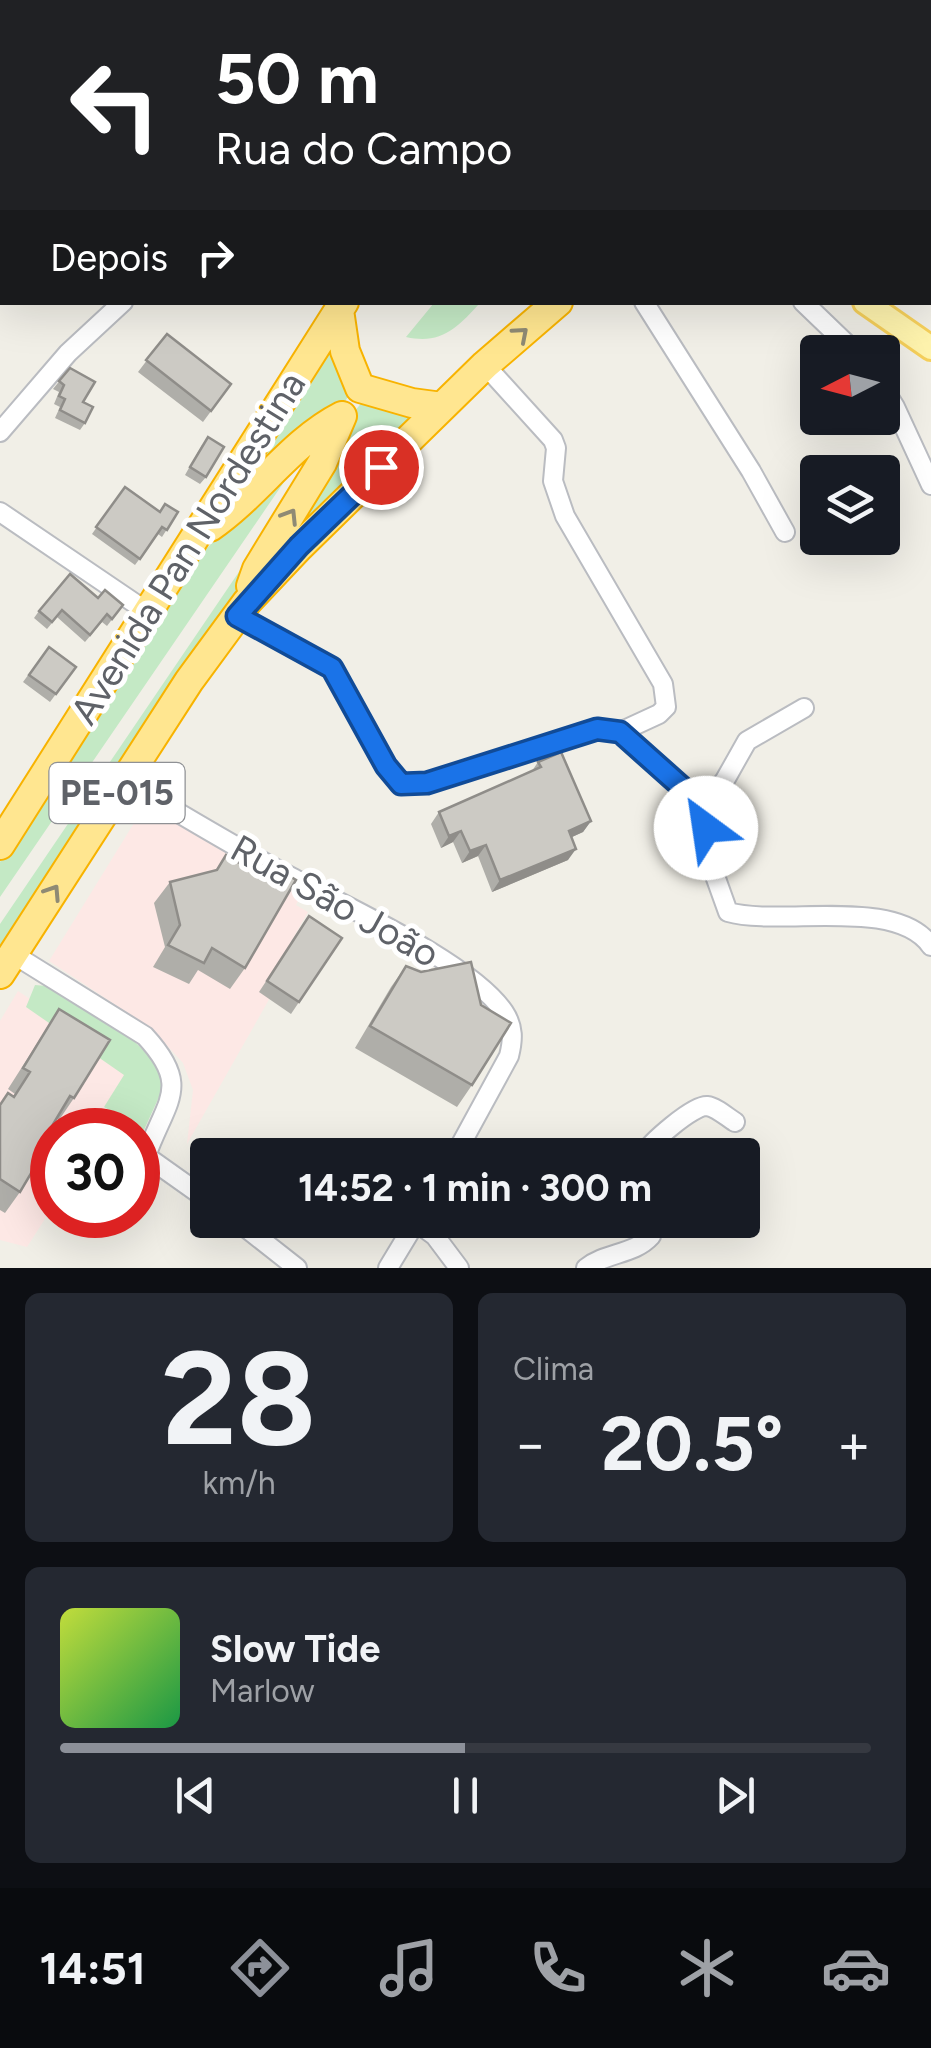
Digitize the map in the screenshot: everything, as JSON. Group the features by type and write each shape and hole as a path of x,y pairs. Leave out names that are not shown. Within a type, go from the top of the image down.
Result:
{"highway":[{"name":"Avenida Pan Nordestina","path":"6,964 188,681 242,609 485,365 555,305"},
{"name":"Avenida Pan Nordestina","path":"0,844 341,306"},
{"path":"341,306 350,368 360,388 442,407"},
{"path":"198,536 242,504 312,433 342,416 322,463 256,569 242,609"}],"main road":[{"path":"869,305 931,348"}],"street":[{"path":"0,432 68,353 120,305"},
{"path":"646,305 785,532"},
{"path":"807,305 838,335"},
{"path":"242,609 332,668 386,766 401,784 427,783 597,729 620,732 666,707 663,684 565,516 552,481 556,448 553,440 485,365"},
{"path":"900,415 931,485"},
{"path":"0,512 149,613"},
{"path":"703,806 725,780 747,741 804,708"},
{"path":"620,732 703,806 714,873 728,912 888,921 916,931 931,946"},
{"name":"Rua São João","path":"124,781 430,953 496,1002 511,1026 513,1040 509,1056 464,1138"},
{"path":"6,964 145,1036 171,1070 173,1086 160,1120"},
{"path":"658,1138 699,1108 710,1107 735,1122"},
{"path":"160,1166 190,1187"},
{"path":"259,1238 297,1268"},
{"path":"388,1268 406,1238"},
{"path":"437,1238 459,1268"},
{"path":"586,1268 604,1256 644,1244 649,1238"}],"shaded area":[{"path":"147,802 302,894 296,905 308,912 263,991 271,996 187,1144 193,1090 183,1063 152,1029 49,961"},
{"path":"18,991 141,1073 118,1108 30,1108 33,1238 27,1247 0,1240 0,1021"}],"green space":[{"path":"432,305 478,305 439,336 406,337"},
{"path":"335,325 352,390 338,413 220,514"},
{"path":"365,399 434,414 274,561 352,414"},
{"path":"308,447 0,897 0,862 203,552"},
{"path":"266,532 240,601 0,962 0,924"},
{"path":"35,985 47,986 131,1038 165,1084 154,1108 104,1107 124,1075 26,1007"}],"building":[{"path":"167,334 231,384 211,411 146,360"},
{"path":"70,368 95,382 83,402 93,407 85,423 60,410 65,399 59,396 64,385 59,381"},
{"path":"208,437 224,447 206,477 190,467"},
{"path":"125,487 160,512 165,504 178,512 167,530 162,527 140,559 96,527"},
{"path":"70,574 98,598 105,590 123,605 112,619 107,614 90,635 62,610 52,622 39,611"},
{"path":"49,647 76,667 56,694 29,675"},
{"path":"561,752 591,821 569,831 576,849 500,880 486,845 470,851 461,831 449,836 439,812 541,767 538,762"},
{"path":"226,855 251,870 254,865 261,869 266,862 296,880 245,968 212,948 204,963 168,945 180,925 170,882 217,870"},
{"path":"309,916 342,938 299,1002 267,981"},
{"path":"471,962 481,1005 511,1023 472,1085 370,1026 406,966 421,972"},
{"path":"59,1009 110,1040 74,1098 70,1096 63,1108 30,1108 30,1175 20,1192 0,1179 0,1105 8,1093 14,1097 30,1072 23,1068"}],"route":[{"path":"381,467 299,546 237,616 329,664 386,766 401,784 427,783 597,729 608,729 620,732 703,806 706,828"}]}
